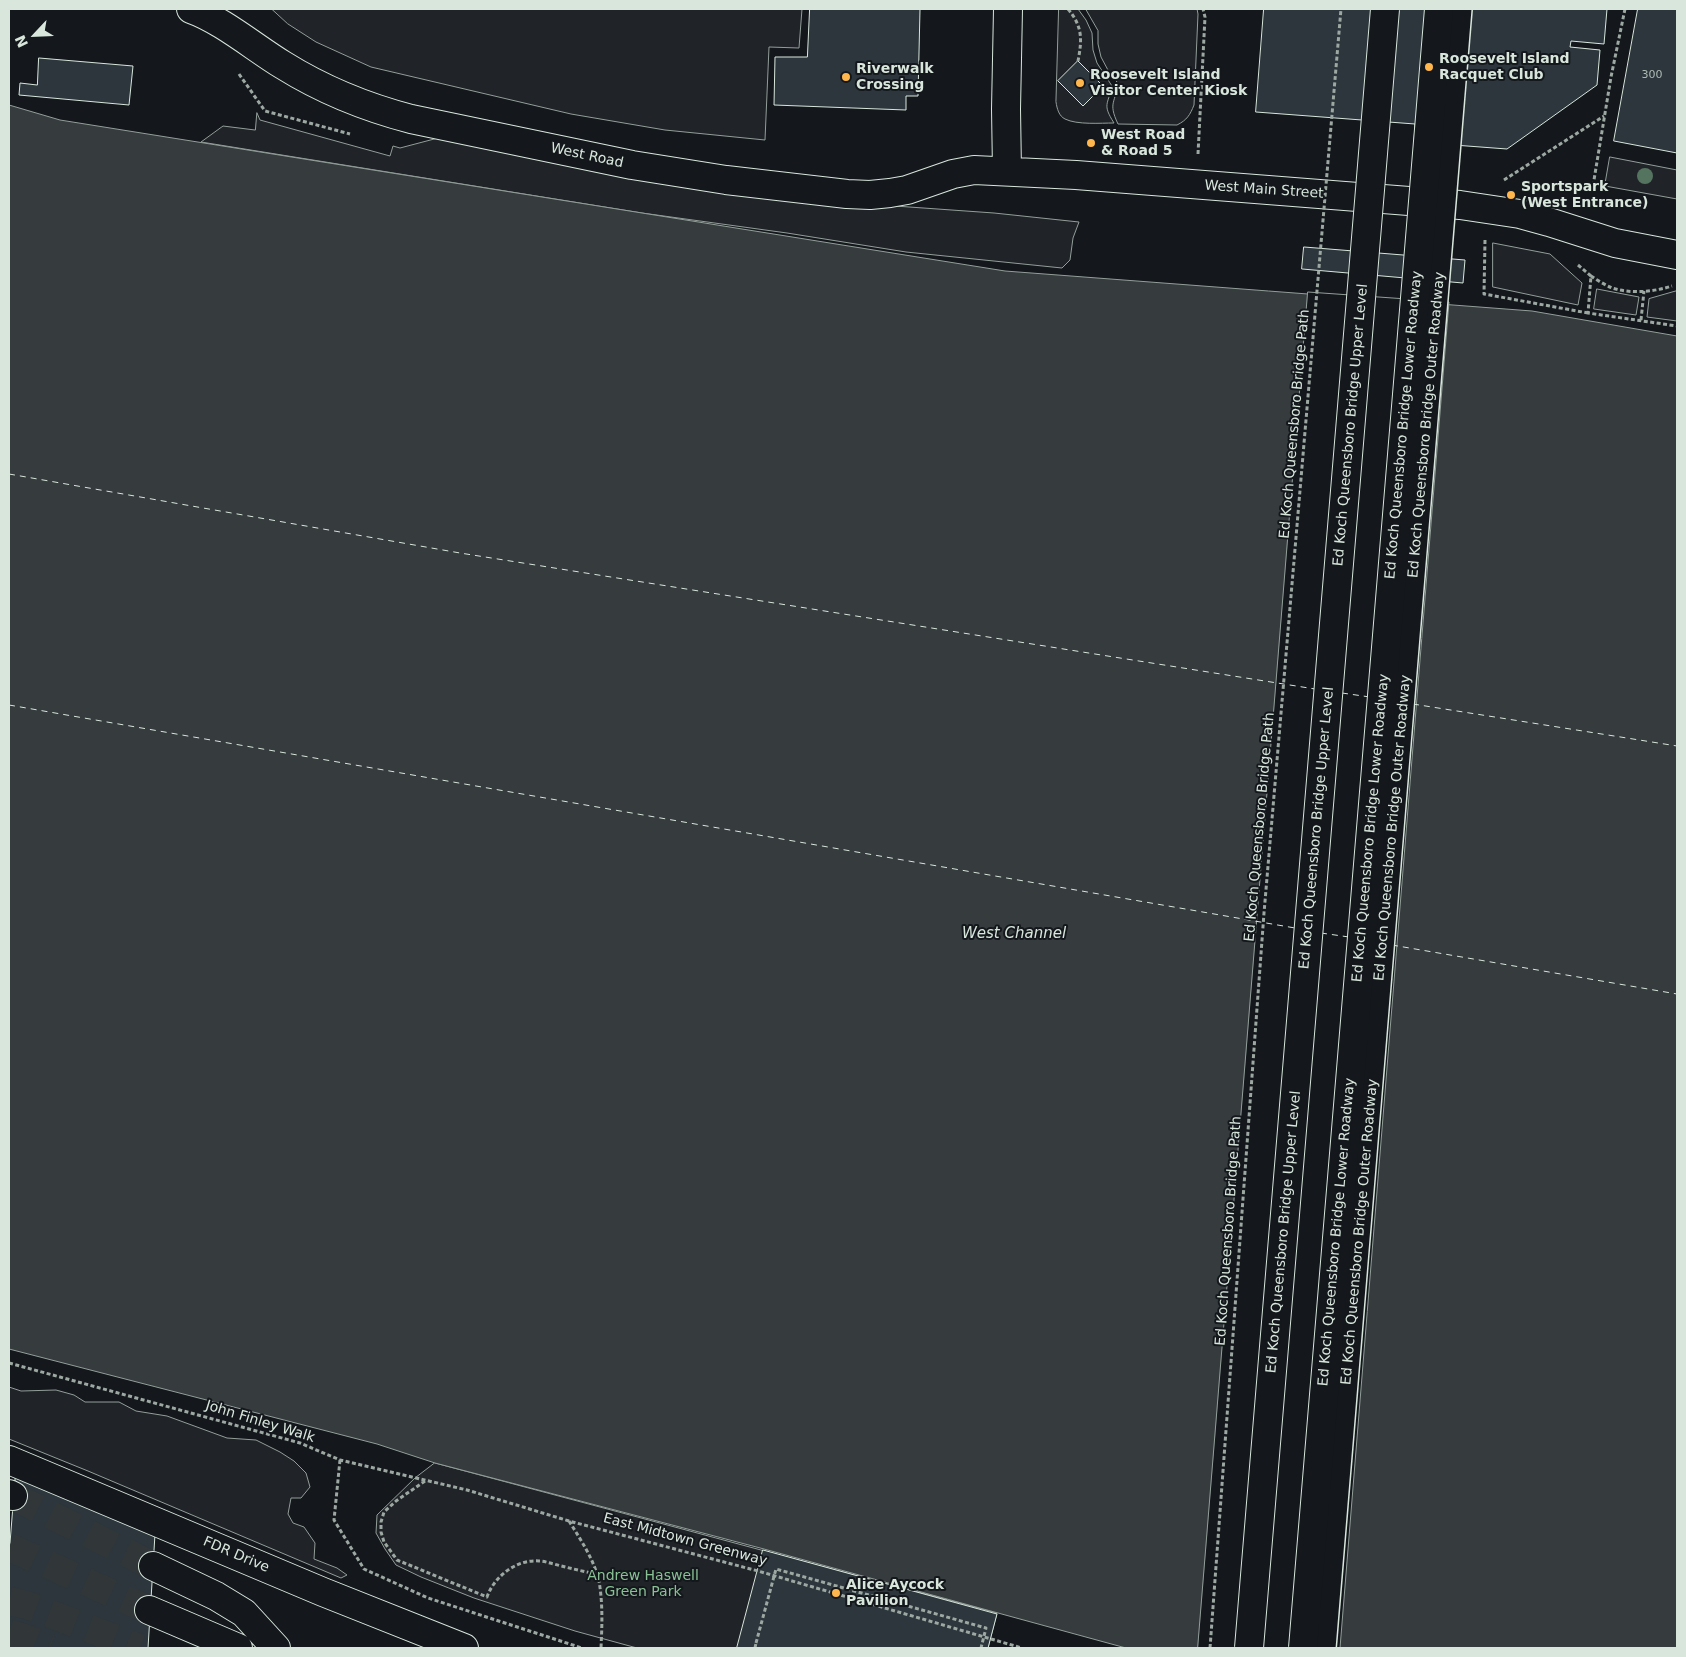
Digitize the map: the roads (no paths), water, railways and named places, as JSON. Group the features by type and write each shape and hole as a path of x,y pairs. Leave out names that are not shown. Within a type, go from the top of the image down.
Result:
{"main road":[{"name":"West Road","path":"191,9 214,20 271,58 313,82 344,98 377,110 420,121 632,165 726,180 870,195 907,190 935,180 974,170 1007,171"},
{"path":"1007,171 1008,9"},
{"path":"1233,1648 1369,9"},
{"name":"Ed Koch Queensboro Bridge Upper Level","path":"1249,1648 1386,9"},
{"path":"1287,1648 1423,9"},
{"name":"Ed Koch Queensboro Bridge Lower Roadway","path":"1303,1648 1439,9"},
{"name":"West Main Street","path":"1007,171 1460,205 1520,214 1615,243 1677,255"},
{"name":"FDR Drive","path":"9,1460 323,1592 464,1648"},
{"path":"153,1566 216,1596 244,1614 276,1648"},
{"path":"149,1610 238,1648"}],"street":[{"name":"Ed Koch Queensboro Bridge Outer Roadway","path":"1325,1648 1461,9"}],"water":[{"name":"West Channel","path":"9,105 60,120 1005,271 1532,311 1677,336 1677,1648 1126,1648 764,1549 435,1463 377,1444 9,1349"}],"tunnel":[{"path":"13,1496 153,1566"},
{"path":"9,1547 149,1610"},
{"path":"9,1601 27,1605 140,1648"},
{"path":"9,1633 50,1648"}],"place":[{"name":"Roosevelt Island Racquet Club","path":"1429,67"},
{"name":"Riverwalk Crossing","path":"846,77"},
{"name":"Roosevelt Island Visitor Center Kiosk","path":"1080,83"},
{"name":"West Road & Road 5","path":"1091,143"},
{"name":"Sportspark (West Entrance)","path":"1511,195"},
{"name":"Alice Aycock Pavilion","path":"836,1593"}],"park label":[{"name":"Andrew Haswell Green Park","path":"643,1584"}]}
